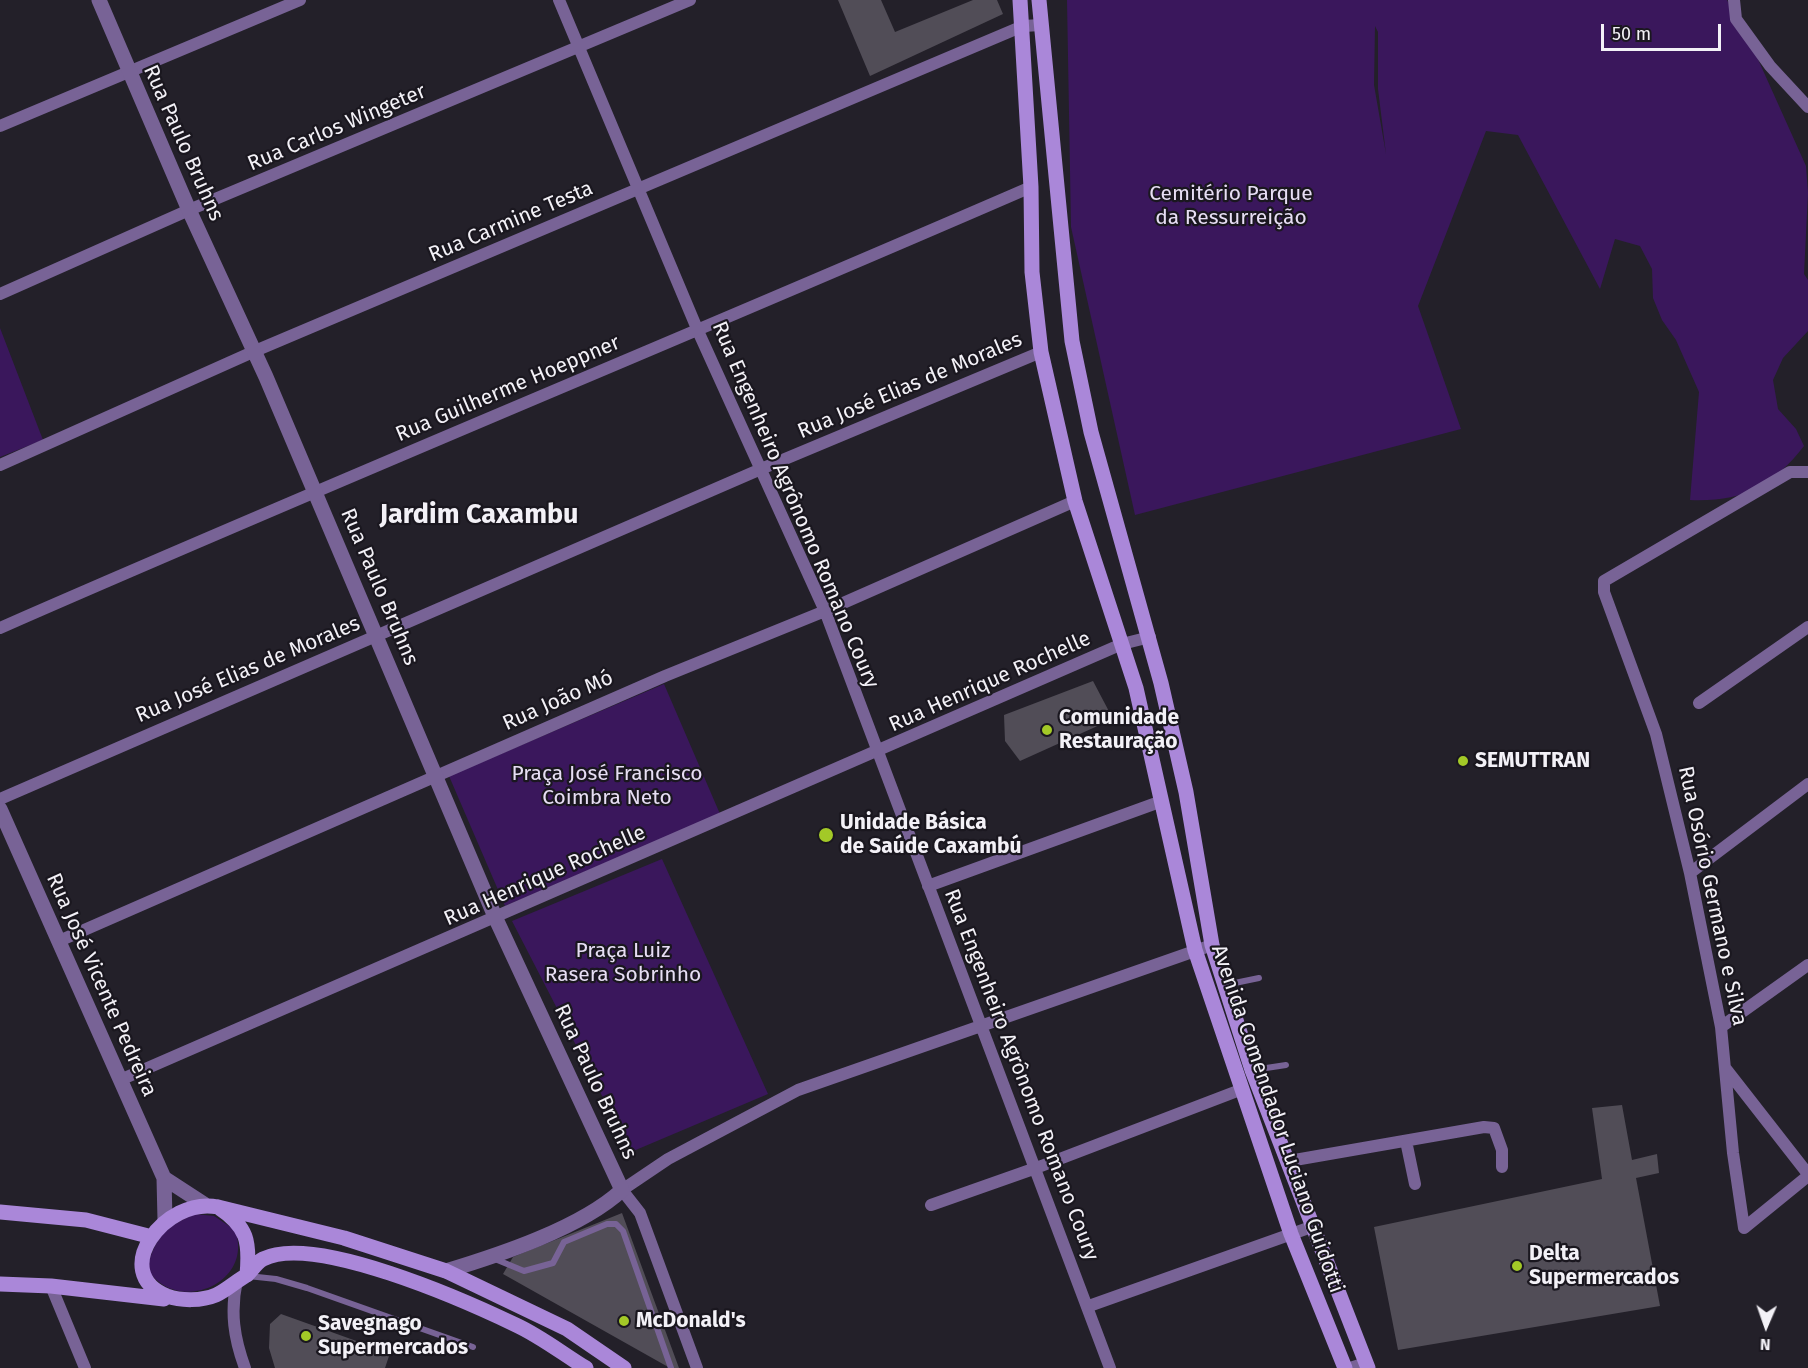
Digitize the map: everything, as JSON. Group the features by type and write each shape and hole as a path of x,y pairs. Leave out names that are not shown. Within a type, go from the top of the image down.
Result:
{"main road":[{"name":"Avenida Comendador Luciano Guidotti","path":"1020,0 1031,187 1032,272 1041,352 1075,501 1136,688 1195,950 1240,1089 1291,1234 1348,1368"},
{"name":"Avenida Comendador Luciano Guidotti","path":"1039,0 1072,341 1091,432 1150,637 1186,792 1212,945 1252,1070 1367,1365"},
{"path":"211,1206 240,1224 247,1237 249,1250 242,1278"},
{"path":"176,1300 153,1290 144,1279 142,1263 152,1237 165,1220 186,1209 211,1206 344,1238 446,1271 567,1329 624,1368"},
{"path":"0,1212 86,1220 152,1237"},
{"path":"0,1284 51,1286 176,1300 216,1295 242,1278 262,1259 297,1254 337,1258 375,1268 439,1290 518,1326 586,1368"}],"street":[{"name":"Rua Paulo Bruhns","path":"99,0 189,210 255,351 438,776 496,919 622,1190"},
{"path":"0,126 300,0"},
{"name":"Rua Engenheiro Agrônomo Romano Coury","path":"559,0 698,331 825,611 1089,1306 1110,1368"},
{"name":"Rua Carlos Wingeter","path":"0,294 189,210 690,0"},
{"path":"1734,0 1736,19 1770,66 1808,107"},
{"name":"Rua Carmine Testa","path":"0,465 255,351 1023,26 1041,25"},
{"name":"Rua Guilherme Hoeppner","path":"0,628 315,490 698,331 1031,187"},
{"name":"Rua José Elias de Morales","path":"0,799 761,469 1041,352"},
{"name":"Rua Osório Germano e Silva","path":"1808,472 1790,472 1604,581 1604,592 1656,734 1690,873 1721,1027 1732,1153 1744,1227 1808,1175"},
{"name":"Rua João Mó","path":"59,941 665,676 825,611 1075,501"},
{"path":"1700,703 1808,627"},
{"name":"Rua Henrique Rochelle","path":"120,1080 496,919 1122,645 1150,637"},
{"path":"1690,873 1808,784"},
{"path":"928,886 1162,801"},
{"name":"Rua José Vicente Pedreira","path":"0,809 164,1178 165,1220"},
{"path":"446,1271 490,1257 586,1216 668,1159 798,1090 1212,945"},
{"path":"1721,1027 1808,965"},
{"path":"1725,1068 1808,1175"},
{"path":"931,1205 1036,1168 1240,1089"},
{"path":"1289,1161 1484,1127 1494,1128 1502,1150 1502,1167"},
{"path":"1406,1140 1415,1184"},
{"path":"164,1178 211,1206"},
{"path":"622,1190 640,1213 697,1368"},
{"path":"1089,1306 1314,1226"},
{"path":"242,1278 232,1303 233,1329 245,1368"},
{"path":"51,1286 85,1368"},
{"path":"1348,1368 1367,1365"}],"lane":[{"path":"1225,985 1260,978"},
{"path":"1252,1070 1286,1065"},
{"path":"490,1257 524,1271 553,1263 564,1242 607,1224 616,1224 622,1231 671,1368"},
{"path":"242,1278 276,1279 297,1285 473,1347"}],"green space":[{"name":"Cemitério Parque da Ressurreição","path":"1067,0 1727,0 1752,46 1806,166 1808,193 1804,274 1808,280 1808,331 1783,358 1773,380 1778,409 1796,429 1804,446 1780,472 1768,482 1754,489 1725,498 1690,500 1699,392 1676,340 1662,320 1653,298 1652,269 1640,246 1615,239 1600,289 1518,135 1486,131 1418,306 1461,429 1135,515 1071,227","holes":["1375,26 1378,32 1378,89 1386,154 1374,85"]},
{"path":"0,328 43,440 0,457"},
{"name":"Praça José Francisco Coimbra Neto","path":"664,684 720,814 505,906 449,776"},
{"name":"Praça Luiz Rasera Sobrinho","path":"662,859 768,1094 631,1152 512,921"},
{"path":"195,1214 214,1216 235,1230 238,1249 233,1266 223,1279 209,1288 192,1292 175,1290 159,1282 147,1268 154,1248 163,1234"}],"building":[{"path":"838,0 881,0 895,32 973,0 997,0 1003,14 870,76"},
{"name":"Comunidade Restauração","path":"1093,681 1113,719 1020,761 1005,741 1004,715"},
{"name":"Delta Supermercados","path":"1622,1105 1632,1160 1657,1154 1659,1173 1636,1178 1660,1306 1398,1350 1374,1227 1602,1179 1592,1108"},
{"name":"McDonald's","path":"622,1213 679,1368 670,1368 503,1274 513,1257"},
{"name":"Savegnago Supermercados","path":"281,1314 390,1353 385,1368 275,1368 269,1348 270,1324"}],"place":[{"name":"Comunidade Restauração","path":"1047,730"},
{"name":"SEMUTTRAN","path":"1463,761"},
{"name":"Unidade Básica de Saúde Caxambú","path":"826,835"},
{"name":"Delta Supermercados","path":"1517,1266"},
{"name":"McDonald's","path":"624,1321"},
{"name":"Savegnago Supermercados","path":"306,1336"}],"district":[{"name":"Jardim Caxambu","path":"479,515"}]}
